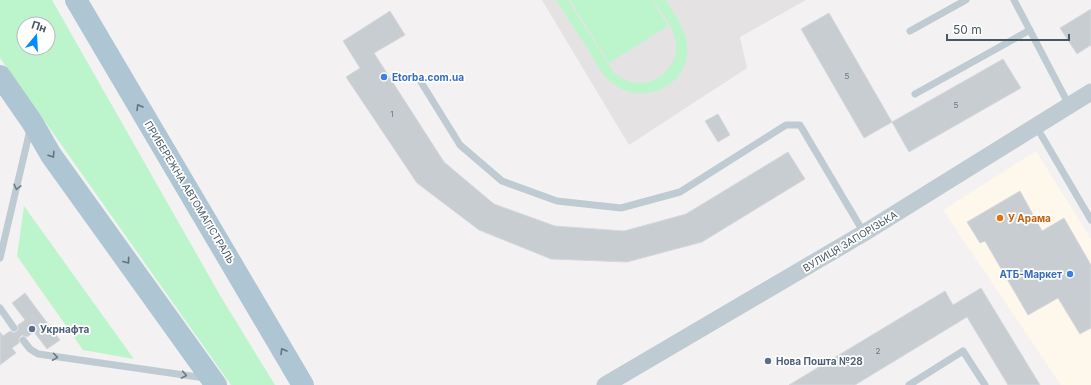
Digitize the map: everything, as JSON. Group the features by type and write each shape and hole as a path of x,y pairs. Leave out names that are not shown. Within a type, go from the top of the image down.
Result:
{"main road":[{"name":"ПРИБЕРЕЖНА АВТОМАГІСТРАЛЬ","path":"76,0 303,385"},
{"path":"0,76 32,122 51,155 214,382"}],"street":[{"name":"ВУЛИЦЯ ЗАПОРІЗЬКА","path":"605,385 864,233 1091,92"}],"lane":[{"path":"910,31 966,0"},
{"path":"1014,0 1069,105"},
{"path":"915,94 1030,30"},
{"path":"421,82 460,145 502,181 558,202 621,208 680,192 786,126 800,125 864,233"},
{"path":"0,258 32,122"},
{"path":"1036,126 1091,220"},
{"path":"0,308 14,328"},
{"path":"23,340 30,349 38,354 214,382"},
{"path":"909,385 963,351 985,385"}],"shaded area":[{"path":"542,0 806,0 740,37 747,68 629,145"},
{"path":"1036,151 1091,239 1091,385 1061,385 943,210"}],"green space":[{"path":"0,0 52,0 221,297 275,385 231,385 0,58"},
{"path":"556,0 568,0 614,73 630,82 644,83 658,78 664,73 673,61 675,54 676,46 674,34 668,22 653,0 666,0 680,23 685,35 687,49 685,63 680,74 671,83 648,93 636,93 623,90 612,83 599,68"},
{"path":"570,0 652,0 668,26 609,63"},
{"path":"24,206 134,359 83,350 17,256"}],"building":[{"path":"1091,9 1091,45 1077,54 1060,28"},
{"path":"390,11 405,35 374,53 444,162 494,204 555,226 624,231 686,214 788,152 805,179 702,242 627,262 551,259 479,230 417,183 346,77 360,68 343,41"},
{"path":"829,13 892,122 864,138 801,29"},
{"path":"1003,59 1021,88 909,152 892,122"},
{"path":"718,114 730,135 718,142 705,121"},
{"path":"1020,191 1042,231 1064,218 1091,265 1091,328 1080,334 1058,298 1028,315 985,241 980,243 967,222"},
{"path":"981,288 1040,385 1008,385 967,317 855,385 789,385 945,291 953,305"},
{"name":"Укрнафта","path":"25,293 60,340 47,349 34,332 27,337 22,335 19,338 19,343 12,348 16,353 0,365 0,332 3,336 10,331 14,333 18,330 18,325 25,320 12,303"}],"place":[{"name":"Etorba.com.ua","path":"384,77"},
{"name":"У Арама","path":"1000,218"},
{"name":"АТБ-Маркет","path":"1070,274"},
{"name":"Укрнафта","path":"32,329"},
{"name":"Нова Пошта №28","path":"768,361"}]}
